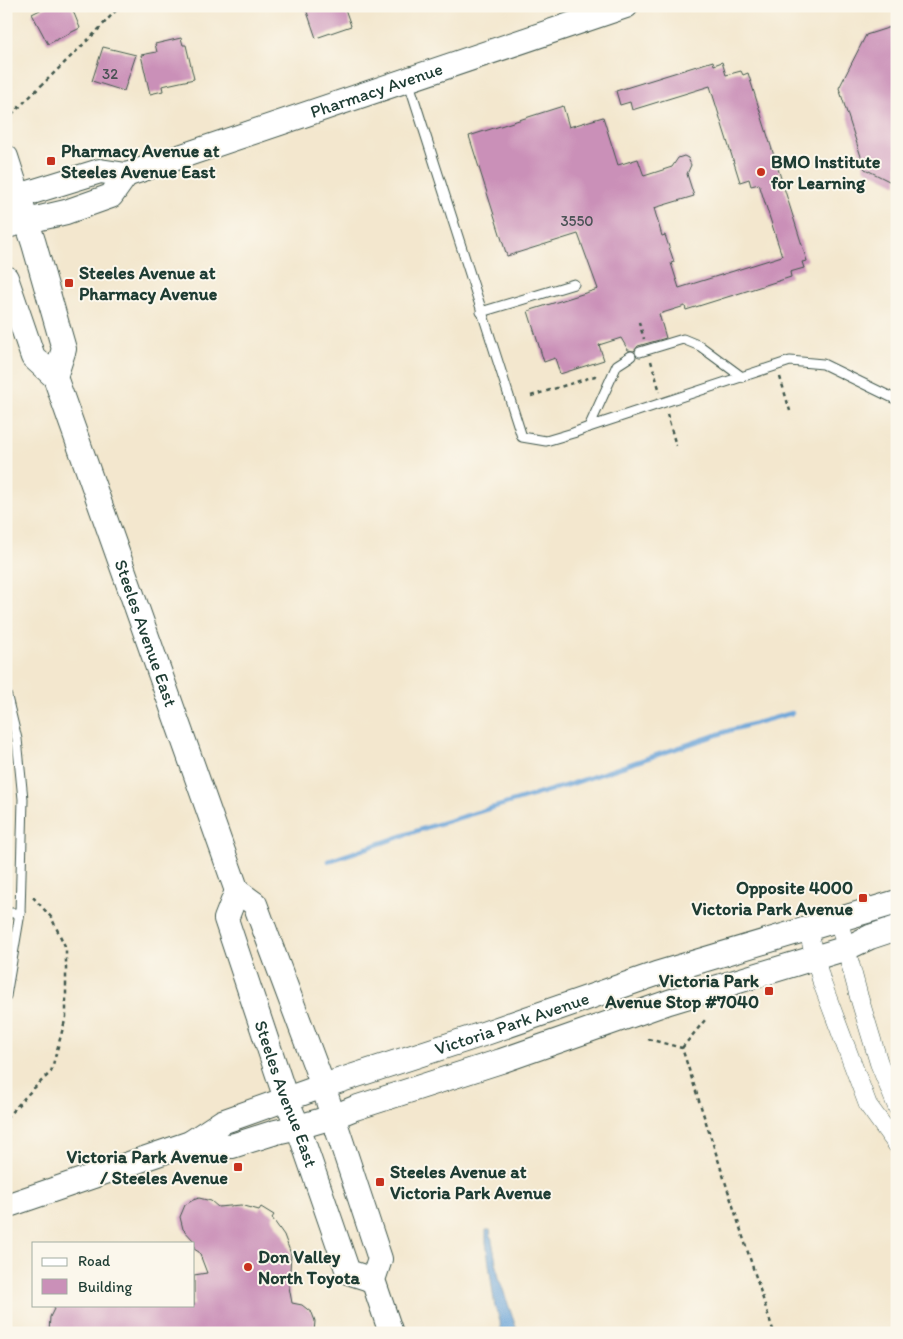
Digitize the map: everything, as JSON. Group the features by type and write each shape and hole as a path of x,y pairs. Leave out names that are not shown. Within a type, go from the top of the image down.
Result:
{"main road":[{"name":"Pharmacy Avenue","path":"12,198 100,171 126,175 626,6"},
{"path":"6,157 16,223 64,350 55,377"},
{"path":"16,223 66,212 111,196 126,175"},
{"name":"Steeles Avenue East","path":"6,278 33,357 55,377 237,891 255,904 323,1086 380,1259 373,1280 348,1272 298,1128 286,1099 226,919 237,891"},
{"name":"Victoria Park Avenue","path":"6,1206 190,1143 222,1122 323,1086 483,1034 656,974 838,918 897,902"},
{"name":"Victoria Park Avenue","path":"190,1143 232,1146 276,1132 298,1128 501,1061 669,1002 847,948 870,937 897,928"},
{"path":"373,1280 392,1333"}],"street":[{"path":"838,918 858,997 879,1062 897,1107"},
{"path":"807,928 822,983 868,1105 897,1145"}],"lane":[{"path":"408,80 522,437 546,441 790,361 823,364 897,400"},
{"path":"481,312 574,284"},
{"path":"589,427 617,366 639,352 683,339 700,346 742,377"},
{"path":"6,693 17,740 23,798 20,913 9,959 6,996"},
{"path":"6,912 20,913"}],"path":[{"path":"6,120 120,6"},
{"path":"639,322 639,352"},
{"path":"531,396 594,376 599,378"},
{"path":"780,377 790,411"},
{"path":"6,1118 51,1072 66,1017 66,948 51,917 21,883"},
{"path":"682,1048 705,1020"},
{"path":"648,1039 682,1048"},
{"path":"682,1048 774,1333"}],"water":[{"path":"486,1230 490,1230 499,1278 518,1333 498,1333 500,1324 495,1308"}],"building":[{"path":"48,6 71,6 80,28 48,44 32,14"},
{"path":"305,6 344,6 351,26 316,38"},
{"path":"897,25 897,185 865,169 839,88 866,35"},
{"path":"181,38 183,45 186,45 194,79 162,86 163,91 150,94 141,55 157,52 155,44"},
{"path":"103,47 136,55 124,91 92,81"},
{"name":"BMO Institute for Learning","path":"713,61 714,65 722,62 726,75 741,71 743,75 748,73 807,261 802,262 804,268 790,272 791,277 686,310 685,306 659,314 666,338 638,346 634,351 628,350 621,338 599,345 604,360 560,374 555,358 544,362 528,311 598,289 578,234 507,256 469,136 563,106 569,127 603,117 618,165 638,159 644,176 672,167 678,158 684,156 688,158 691,165 687,174 694,196 654,208 662,236 665,235 674,262 671,263 679,288 782,256 759,184 751,186 749,179 740,182 710,86 632,110 630,102 620,105 616,91"},
{"name":"Don Valley North Toyota","path":"199,1198 211,1201 218,1207 241,1205 259,1210 261,1207 274,1215 272,1218 284,1235 291,1254 289,1287 292,1303 302,1305 312,1313 315,1321 314,1333 49,1333 50,1317 56,1306 195,1306 195,1275 207,1273 199,1252 195,1250 195,1242 183,1229 180,1217 185,1205"}],"waterway":[{"path":"329,861 425,828 568,785 731,730 792,713"}],"place":[{"name":"Pharmacy Avenue at Steeles Avenue East","path":"51,161"},
{"name":"BMO Institute for Learning","path":"761,172"},
{"name":"Steeles Avenue at Pharmacy Avenue","path":"69,283"},
{"name":"Opposite 4000 Victoria Park Avenue","path":"863,898"},
{"name":"Victoria Park Avenue Stop #7040","path":"769,991"},
{"name":"Victoria Park Avenue / Steeles Avenue","path":"238,1167"},
{"name":"Steeles Avenue at Victoria Park Avenue","path":"380,1182"},
{"name":"Don Valley North Toyota","path":"248,1267"}]}
